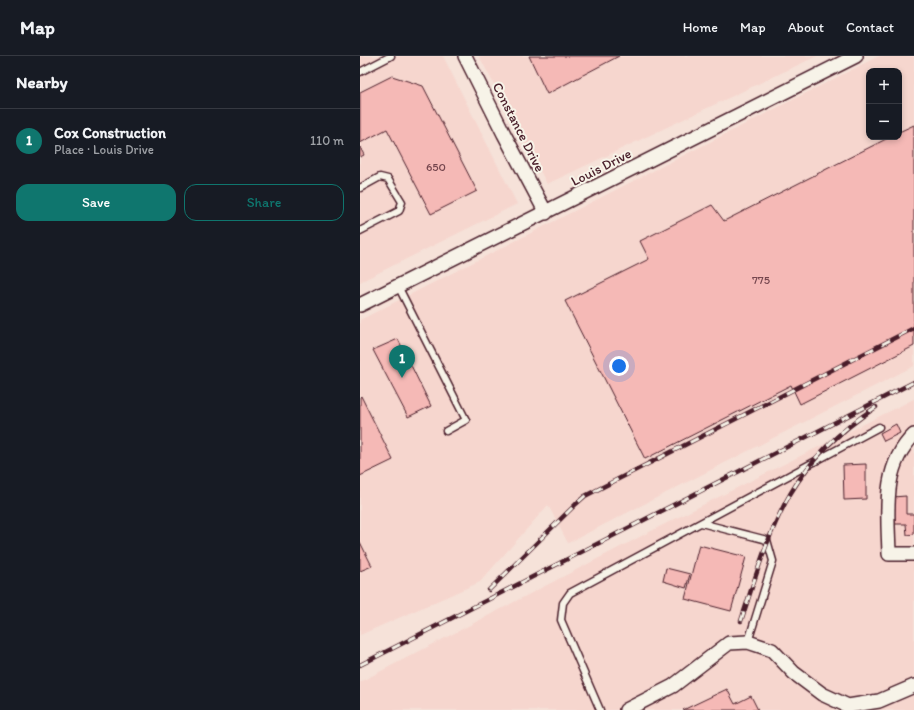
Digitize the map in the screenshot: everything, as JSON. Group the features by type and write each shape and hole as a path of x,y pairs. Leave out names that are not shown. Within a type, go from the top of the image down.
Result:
{"street":[{"name":"Constance Drive","path":"465,56 546,212"},
{"name":"Louis Drive","path":"360,305 856,56"},
{"path":"914,436 896,459 890,476 888,506 889,554 914,554"},
{"path":"626,710 673,686 729,643 748,642 772,650 794,673 822,694 848,706 879,700 914,686"}],"lane":[{"path":"360,72 391,56"},
{"path":"360,188 380,177 388,179 402,202 399,211 360,231"},
{"path":"398,286 466,420 446,431"},
{"path":"600,710 561,620 563,603 570,593 811,462 879,428"},
{"path":"701,523 767,540 773,561 748,642"}],"shaded area":[{"path":"360,56 443,56 517,204 360,282"},
{"path":"479,56 817,56 547,184"},
{"path":"879,56 914,56 914,366 568,543 548,505 480,582 360,635 360,320"},
{"path":"914,399 914,710 360,710 360,682 659,527"}],"building":[{"path":"529,56 619,56 547,94"},
{"path":"392,76 423,86 477,191 431,214 387,129 360,143 360,92"},
{"path":"914,125 914,346 800,404 791,385 645,459 565,301 649,259 640,241 712,205 724,221 884,140 902,140 902,131"},
{"path":"360,147 364,155 360,157"},
{"path":"398,339 431,406 408,417 373,350"},
{"path":"361,396 393,460 360,476 360,397"},
{"path":"896,424 900,433 884,441 880,433"},
{"path":"866,464 866,499 844,500 843,465"},
{"path":"906,496 906,514 914,514 914,534 907,535 906,524 895,524 893,497"},
{"path":"360,542 372,566 360,571"},
{"path":"699,545 746,557 731,611 685,599"},
{"path":"666,568 690,574 686,588 663,581"},
{"path":"727,689 735,704 751,696 758,710 683,710"}],"railway":[{"path":"489,590 585,496 914,328"},
{"path":"360,665 914,382"},
{"path":"741,621 774,527 787,500 802,475 822,452 846,429 876,407"}],"place":[{"name":"Cox Construction","path":"402,378"}]}
